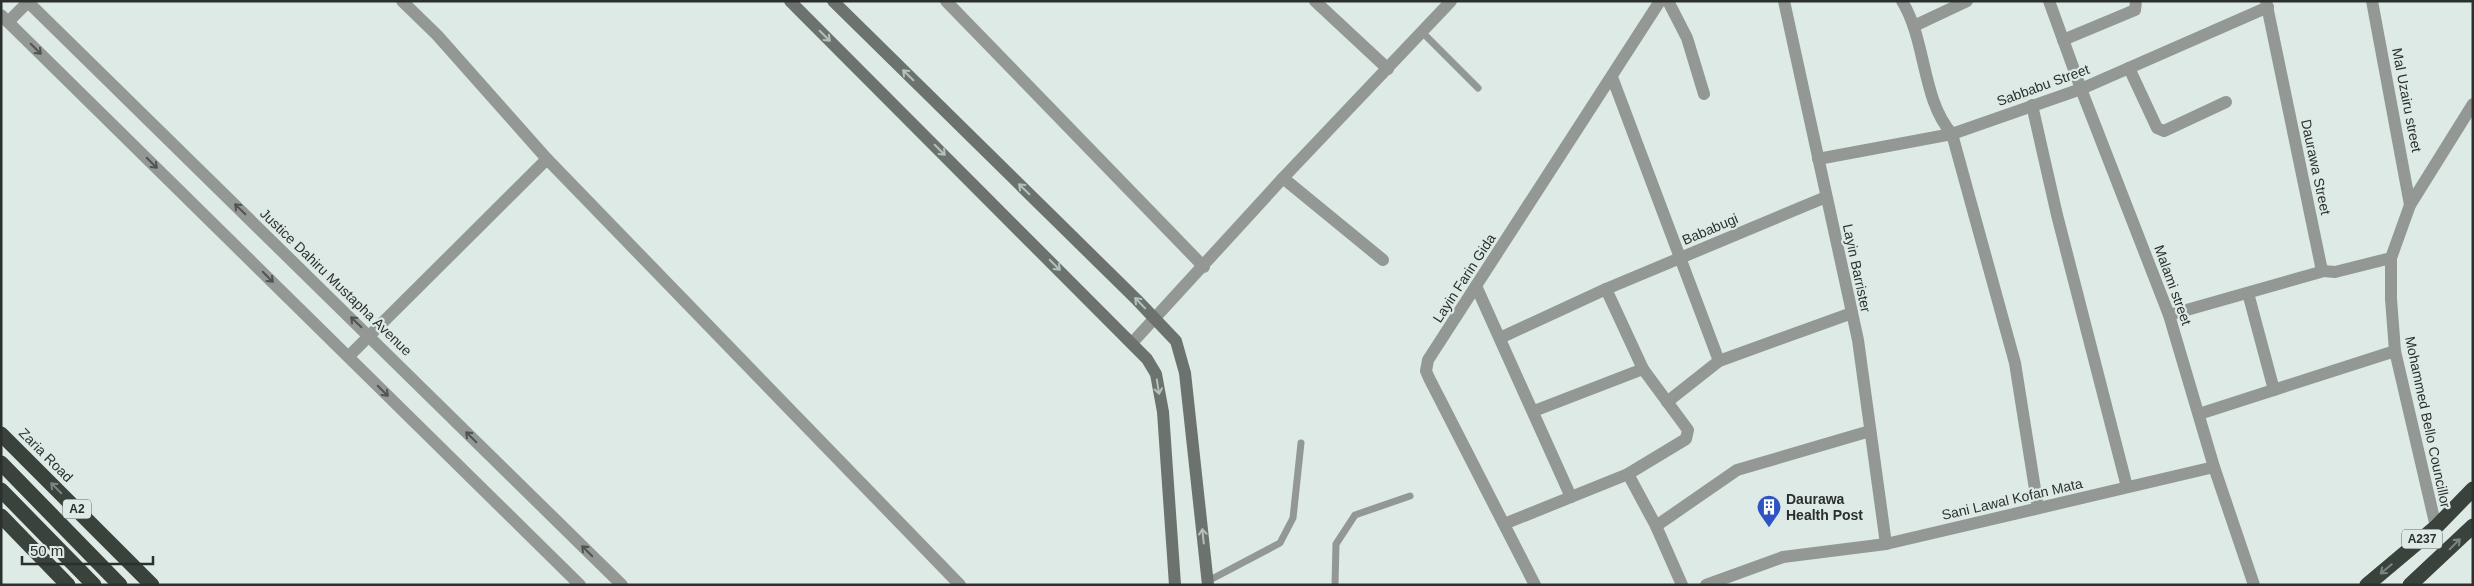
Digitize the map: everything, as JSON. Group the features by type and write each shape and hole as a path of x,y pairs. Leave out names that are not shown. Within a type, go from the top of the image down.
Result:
{"highway":[{"name":"Zaria Road","path":"1,434 152,585"},
{"name":"A2","path":"1,463 120,585"},
{"name":"A237","path":"2367,585 2436,527 2473,488"},
{"path":"1,490 94,585"},
{"path":"2,519 68,585"},
{"name":"A237","path":"2410,585 2473,526"}],"street":[{"path":"402,1 437,35 547,159 960,585"},
{"path":"790,1 1147,359 1156,374 1163,412 1176,585"},
{"path":"833,1 1156,319 1176,341 1184,373 1208,583"},
{"path":"946,1 1204,267"},
{"path":"1314,1 1388,69"},
{"path":"1132,343 1204,267 1283,178 1451,1"},
{"name":"Layin Farin Gida","path":"1534,585 1426,371 1428,360 1660,1"},
{"path":"1668,1 1687,38 1704,94"},
{"name":"Layin Barrister","path":"1784,1 1858,340 1886,544"},
{"path":"1902,1 1914,26 1938,116 1952,134 2015,363 2038,508"},
{"path":"1914,26 1967,1"},
{"name":"Malami street","path":"2049,1 2081,89 2169,315 2214,466 2254,585"},
{"path":"2063,40 2135,10 2136,1"},
{"name":"Mal Uzairu street","path":"2372,1 2410,205"},
{"path":"28,2 5,18 580,585"},
{"name":"Justice Dahiru Mustapha Avenue","path":"28,2 622,585"},
{"name":"Sabbabu Street","path":"1818,159 1952,134 2081,89 2267,4"},
{"name":"Daurawa Street","path":"2267,4 2320,266 2324,271"},
{"path":"2129,68 2157,128 2164,131 2226,102"},
{"path":"1612,77 1719,361"},
{"name":"Mohammed Bello Councillor","path":"2436,527 2395,351 2391,299 2391,258 2410,205 2473,104"},
{"path":"2032,105 2057,215 2127,487"},
{"path":"349,356 547,159"},
{"path":"1283,178 1383,260"},
{"name":"Bababugi","path":"1500,338 1606,289 1826,197"},
{"path":"2169,315 2324,271 2335,272 2391,258"},
{"path":"1476,286 1534,411 1571,497"},
{"path":"1504,524 1628,474 1686,439 1688,430 1643,368 1606,289"},
{"path":"2248,293 2274,390"},
{"path":"1667,402 1719,361 1852,313"},
{"path":"2199,414 2395,351"},
{"path":"1534,411 1643,368"},
{"path":"1656,526 1737,470 1870,431"},
{"name":"Sani Lawal Kofan Mata","path":"1706,585 1782,557 1886,544 2214,466"},
{"path":"1628,474 1656,526 1682,585"}],"lane":[{"path":"1422,32 1478,88"},
{"path":"1208,583 1280,543 1293,518 1301,443"},
{"path":"1335,585 1336,544 1355,515 1410,496"}],"place":[{"name":"Daurawa Health Post","path":"1769,528"}]}
